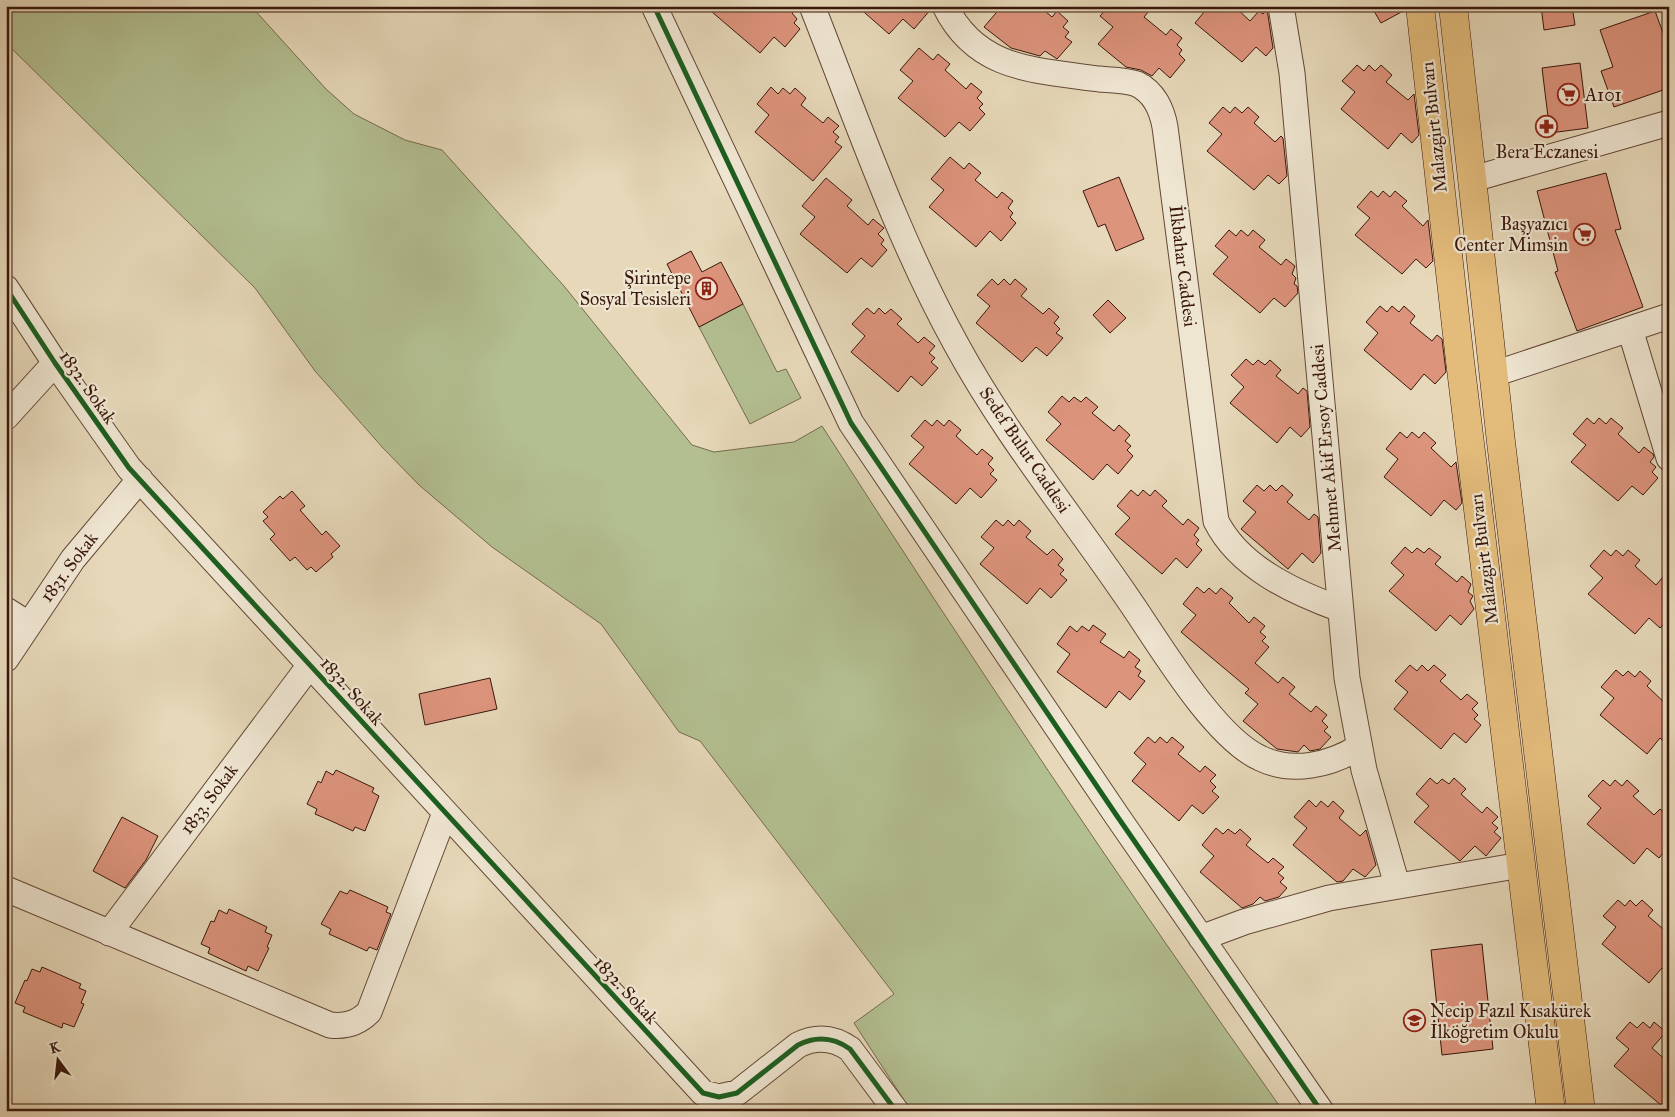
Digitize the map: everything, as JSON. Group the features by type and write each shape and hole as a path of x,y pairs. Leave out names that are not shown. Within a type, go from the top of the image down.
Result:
{"highway":[{"name":"Malazgirt Bulvarı","path":"1420,6 1551,1111"},
{"name":"Malazgirt Bulvarı","path":"1453,6 1494,374 1581,1111"}],"street":[{"path":"654,6 851,423 1200,938 1321,1111"},
{"name":"Sedef Bulut Caddesi","path":"812,6 905,242 956,345 1019,446 1092,546 1189,688 1243,748 1268,762 1290,766 1319,764 1340,758 1359,747"},
{"name":"İlkbahar Caddesi","path":"944,6 967,37 986,54 1001,62 1032,70 1136,84 1154,100 1164,118 1216,521 1230,544 1270,576 1306,595 1340,609"},
{"name":"Mehmet Akif Ersoy Caddesi","path":"1281,6 1292,73 1347,678 1359,747 1397,885"},
{"path":"1473,179 1669,123"},
{"name":"1832. Sokak","path":"6,288 92,417 140,480 703,1093 719,1097 737,1093 798,1045 806,1041 823,1038 842,1043 850,1048 896,1111"},
{"path":"1494,374 1669,316"},
{"path":"1630,329 1669,458"},
{"path":"6,417 55,363"},
{"name":"1831. Sokak","path":"6,659 73,559 140,480"},
{"path":"6,610 28,624"},
{"name":"1833. Sokak","path":"109,932 310,665"},
{"path":"6,889 330,1025 351,1024 369,1012 445,813"},
{"path":"1200,938 1287,909 1397,885 1521,864"}],"green space":[{"path":"6,6 251,6 326,89 354,114 405,140 442,150 564,286 692,445 714,452 794,442 822,426 1049,772 1283,1111 911,1111 854,1023 894,994 700,741 679,732 601,624 492,547 419,485 383,448 315,371 255,288 6,43"},
{"path":"743,304 777,372 786,369 801,398 750,424 699,327"}],"building":[{"path":"705,6 798,6 792,13 797,19 794,23 800,29 785,47 774,37 760,53"},
{"path":"857,6 931,6 931,9 914,29 903,19 889,34"},
{"path":"1002,6 1039,6 1052,17 1057,11 1068,21 1063,27 1069,32 1065,37 1072,42 1057,59 1045,51 1040,56 1011,48 984,27"},
{"path":"1109,6 1153,6 1144,17 1166,35 1171,29 1182,38 1177,45 1182,50 1179,54 1185,60 1170,78 1159,68 1152,76 1141,70 1126,67 1098,44 1113,27 1100,16"},
{"path":"1209,6 1234,6 1250,21 1259,11 1263,14 1267,9 1273,48 1266,56 1256,47 1242,62 1195,23"},
{"path":"1371,6 1405,6 1405,10 1381,23"},
{"path":"1541,6 1572,6 1575,25 1544,30"},
{"path":"1655,11 1669,49 1669,88 1614,107 1601,71 1613,67 1600,30"},
{"path":"919,48 933,60 938,54 950,64 945,70 966,89 971,83 982,92 977,98 983,104 979,108 985,114 970,131 959,122 945,137 898,98 913,81 900,70"},
{"path":"1580,63 1588,128 1550,133 1542,68"},
{"path":"1357,65 1364,71 1369,65 1375,71 1381,65 1392,75 1386,82 1408,100 1414,94 1419,135 1412,143 1401,133 1388,149 1341,109 1355,92 1342,81"},
{"path":"771,87 778,94 783,88 790,94 795,88 806,98 801,105 823,123 828,117 839,126 833,132 839,137 835,142 842,147 813,181 755,132 769,115 757,104"},
{"path":"1223,107 1230,113 1235,107 1242,113 1248,107 1259,117 1254,123 1275,142 1281,136 1283,138 1287,176 1279,184 1268,175 1254,190 1207,151 1222,134 1209,123"},
{"path":"950,157 964,169 969,163 981,173 975,180 997,198 1002,192 1013,201 1008,208 1013,213 1010,217 1016,223 1001,241 990,231 976,247 929,207 944,190 931,179"},
{"path":"1606,173 1621,229 1615,230 1643,307 1577,331 1555,272 1558,271 1537,191"},
{"path":"1119,177 1144,239 1116,251 1105,224 1098,227 1083,191"},
{"path":"826,178 852,200 847,206 868,225 873,219 884,228 878,234 884,240 881,244 887,250 872,267 861,258 847,273 800,234 815,217 802,206"},
{"path":"1371,191 1378,197 1383,191 1390,197 1395,191 1407,201 1402,206 1423,226 1428,220 1433,261 1426,268 1416,259 1402,274 1355,235 1370,218 1357,207"},
{"path":"1229,230 1236,236 1241,230 1248,236 1253,230 1265,240 1259,247 1281,265 1286,259 1295,266 1292,274 1296,278 1294,284 1297,286 1298,293 1285,307 1274,298 1260,313 1213,274 1228,257 1215,246"},
{"name":"Şirintepe Sosyal Tesisleri","path":"691,251 702,272 721,262 743,304 699,327 667,264"},
{"path":"992,279 998,285 1004,279 1010,285 1015,279 1027,289 1021,296 1043,314 1049,308 1059,317 1054,323 1060,329 1056,333 1063,338 1047,356 1036,347 1022,362 976,323 990,306 977,295"},
{"path":"1108,300 1126,318 1110,333 1093,315"},
{"path":"1380,306 1387,312 1392,306 1399,312 1404,306 1415,316 1410,323 1432,341 1437,335 1442,339 1446,372 1435,384 1424,374 1411,390 1364,350 1378,333 1366,322"},
{"path":"867,308 874,314 879,308 885,314 891,309 902,319 897,324 918,343 924,337 935,346 929,353 935,358 931,362 938,368 922,386 911,376 898,392 851,352 865,336 852,324"},
{"path":"1246,359 1253,365 1258,360 1265,365 1270,360 1281,370 1276,376 1298,394 1303,388 1307,391 1310,427 1301,437 1290,427 1277,443 1230,403 1244,387 1231,375"},
{"path":"1062,396 1069,402 1074,397 1081,402 1086,397 1098,407 1092,413 1114,431 1119,425 1130,435 1125,441 1131,446 1127,450 1133,456 1118,474 1107,464 1093,480 1046,440 1061,424 1048,412"},
{"path":"1587,418 1594,424 1599,418 1606,424 1611,418 1623,428 1618,434 1639,453 1644,447 1653,454 1654,457 1650,462 1656,467 1652,472 1658,478 1643,495 1632,486 1618,501 1571,462 1586,445 1573,434"},
{"path":"925,420 932,426 937,420 944,426 949,420 961,430 956,436 977,455 982,449 993,458 988,464 994,470 990,474 997,480 981,498 970,488 956,504 909,464 924,447 911,436"},
{"path":"1400,432 1407,438 1412,432 1419,438 1424,432 1436,443 1431,448 1451,467 1456,462 1462,503 1456,510 1444,500 1431,516 1384,477 1398,459 1386,449"},
{"path":"1257,485 1264,491 1270,485 1276,491 1282,485 1293,495 1287,502 1309,520 1314,514 1318,517 1321,553 1313,563 1302,553 1288,569 1241,529 1256,512 1243,501"},
{"path":"1131,490 1138,496 1143,490 1150,496 1155,490 1167,501 1162,506 1183,525 1188,519 1199,528 1194,535 1199,540 1196,544 1202,550 1187,568 1176,558 1162,574 1115,534 1130,518 1117,506"},
{"path":"292,491 305,506 300,510 322,535 326,531 340,546 331,554 333,557 316,572 311,567 307,570 295,557 290,561 270,539 275,534 263,521 268,517 263,512 280,496 283,499"},
{"path":"996,520 1003,526 1008,520 1014,526 1019,520 1031,531 1026,537 1047,555 1053,549 1063,559 1058,565 1064,570 1060,574 1067,580 1051,598 1040,588 1027,604 980,564 994,548 981,537"},
{"path":"1405,547 1412,553 1417,548 1424,553 1429,548 1441,557 1435,564 1457,582 1462,576 1471,584 1468,592 1473,596 1470,601 1474,609 1461,625 1450,615 1436,631 1389,591 1404,575 1391,563"},
{"path":"1604,550 1611,556 1616,550 1623,556 1628,550 1640,560 1635,566 1656,585 1669,570 1669,618 1660,628 1649,618 1635,634 1588,594 1603,578 1590,566"},
{"path":"1197,587 1204,593 1209,588 1216,594 1221,588 1233,598 1229,603 1249,623 1254,617 1265,626 1260,632 1266,637 1262,641 1269,647 1255,663 1278,683 1283,677 1295,687 1289,694 1311,712 1316,706 1327,715 1322,721 1328,727 1324,731 1331,737 1320,749 1310,751 1304,745 1298,752 1277,749 1243,721 1258,704 1245,693 1249,689 1181,632 1196,615 1183,604"},
{"path":"1093,625 1106,634 1100,642 1124,658 1129,651 1140,660 1135,667 1141,671 1138,676 1145,681 1130,700 1119,691 1106,708 1057,672 1070,654 1057,644 1070,626 1077,632 1082,626 1089,631"},
{"path":"1410,665 1417,671 1422,665 1428,671 1434,665 1446,675 1440,681 1461,700 1467,694 1478,703 1472,709 1478,715 1474,719 1481,725 1466,743 1454,733 1441,749 1394,709 1408,692 1395,681"},
{"path":"1616,670 1623,676 1628,671 1635,677 1640,671 1651,681 1647,686 1669,707 1669,746 1660,738 1647,754 1600,715 1614,698 1601,687"},
{"path":"490,678 497,709 425,725 419,694"},
{"path":"1148,737 1155,743 1160,737 1167,743 1172,737 1184,747 1178,754 1200,772 1205,766 1216,775 1210,781 1216,787 1212,791 1219,797 1203,814 1192,805 1179,821 1132,781 1146,764 1134,753"},
{"path":"336,770 374,788 372,792 379,796 365,831 355,827 353,831 315,814 317,809 307,804 318,781 321,783 326,771 333,775"},
{"path":"1430,778 1437,784 1442,779 1449,784 1454,778 1466,789 1461,794 1482,813 1487,807 1498,817 1492,823 1498,828 1494,832 1501,838 1486,856 1475,846 1460,861 1414,822 1429,806 1416,794"},
{"path":"1603,780 1610,786 1615,780 1622,786 1627,780 1639,791 1633,796 1654,815 1660,809 1669,817 1669,846 1659,858 1647,848 1634,864 1587,824 1601,808 1588,796"},
{"path":"1309,800 1316,807 1321,801 1328,807 1333,801 1344,811 1339,818 1360,836 1366,830 1376,865 1365,877 1353,869 1343,881 1337,882 1293,845 1307,828 1294,817"},
{"path":"122,817 158,836 146,860 125,888 93,871"},
{"path":"1216,828 1223,834 1228,829 1235,834 1240,829 1251,839 1246,845 1268,863 1273,858 1284,867 1278,873 1284,878 1280,882 1287,888 1279,897 1265,901 1260,897 1253,904 1242,908 1200,872 1214,856 1202,845"},
{"path":"350,890 388,907 386,912 391,914 377,950 369,947 367,951 329,934 331,929 321,924 340,891 347,894"},
{"path":"1618,900 1625,906 1630,900 1636,906 1642,900 1653,910 1648,916 1669,934 1669,973 1662,968 1649,983 1602,944 1616,927 1603,916"},
{"path":"229,909 267,927 265,932 272,935 267,947 269,948 258,971 248,966 246,971 208,953 210,948 201,944 211,921 214,922 219,910 227,914"},
{"path":"1482,944 1493,1049 1442,1055 1431,950"},
{"path":"42,967 81,984 79,988 86,991 81,1003 84,1004 74,1027 63,1023 62,1028 23,1012 25,1007 15,1003 32,969 40,972"},
{"path":"1630,1022 1637,1028 1643,1022 1650,1028 1654,1022 1666,1032 1652,1048 1669,1063 1669,1097 1661,1105 1614,1066 1629,1049 1616,1038"}],"cycle path":[{"path":"654,6 851,423 1117,816 1321,1111"},
{"path":"6,288 55,363 129,468 703,1093 719,1097 737,1093 798,1045 811,1040 824,1039 837,1042 850,1049 896,1111"}],"place":[{"name":"A101","path":"1569,95"},
{"name":"Bera Eczanesi","path":"1547,127"},
{"name":"Başyazıcı Center Mimsin","path":"1584,234"},
{"name":"Şirintepe Sosyal Tesisleri","path":"707,288"},
{"name":"Necip Fazıl Kısakürek İlköğretim Okulu","path":"1414,1021"}]}
